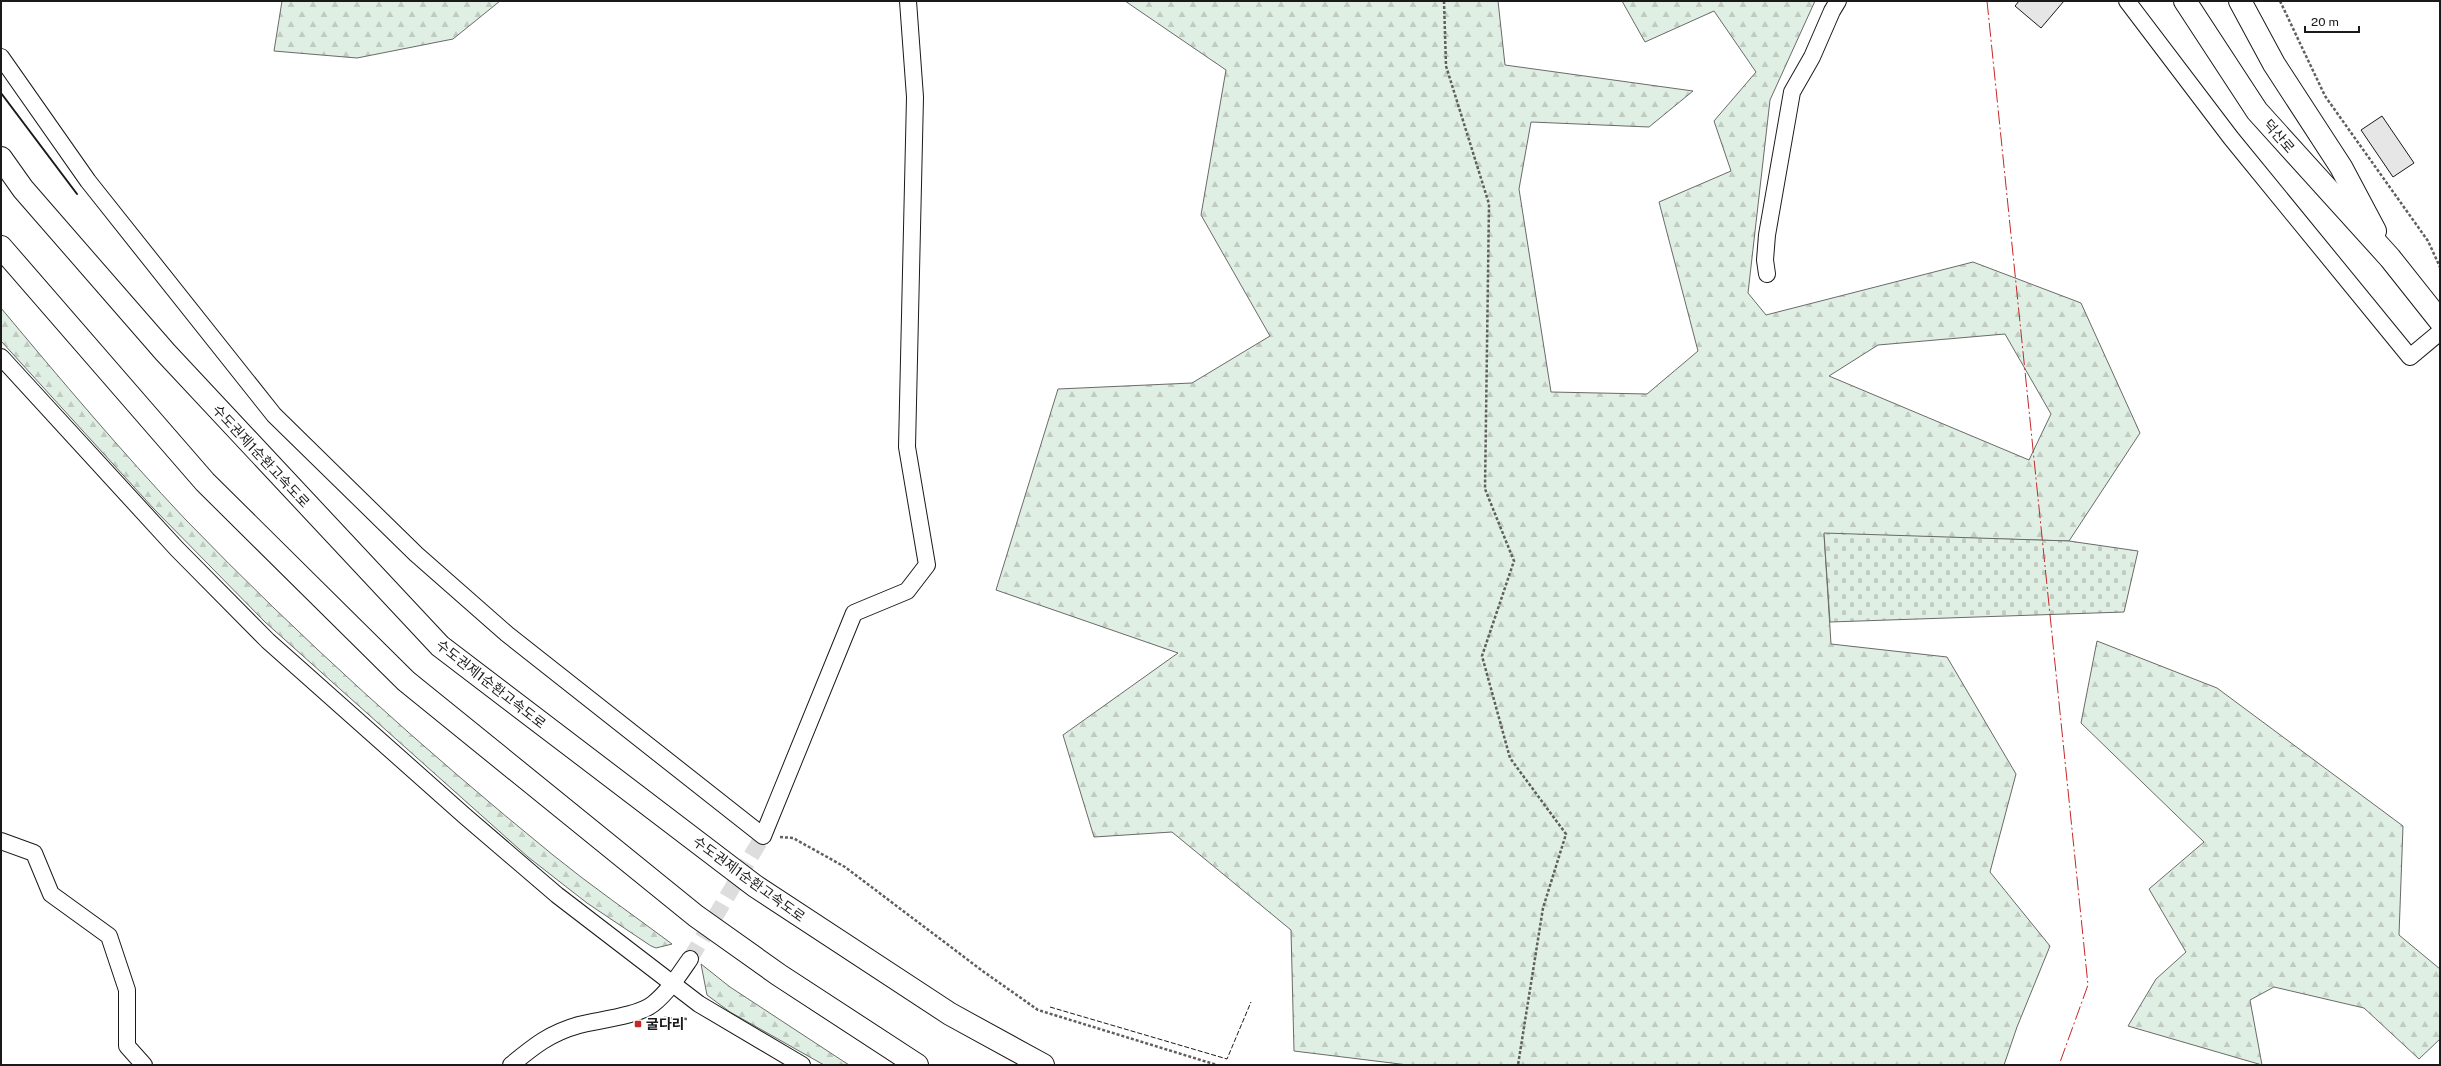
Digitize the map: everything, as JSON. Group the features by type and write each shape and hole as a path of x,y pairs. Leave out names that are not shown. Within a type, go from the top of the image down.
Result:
{"main road":[{"name":"덕산로","path":"2185,1 2257,110 2390,258 2440,321"},
{"name":"덕산로","path":"2240,1 2274,64 2342,167 2390,258"},
{"name":"수도권제1순환고속도로","path":"1,158 23,189 166,352 440,646 756,886 950,1014 1043,1065"},
{"path":"1,247 205,482 406,682 696,916 779,975 917,1065"}],"street":[{"path":"1,57 88,181 274,415 416,554 507,634 763,836 854,613 907,591 927,565 907,447 915,97 908,1"},
{"path":"1767,274 1765,260 1767,235 1792,92 1812,57 1832,11 1838,1"},
{"path":"2126,1 2231,138 2410,357 2440,332"},
{"path":"1,357 161,532 268,640 519,863 589,920 674,983 699,1004 802,1065"},
{"path":"1,840 34,853 51,894 109,936 127,990 127,1046 144,1065"},
{"path":"511,1065 545,1038 579,1025 610,1019 652,1005 674,983 690,959"}],"path":[{"path":"1444,1 1446,66 1489,204 1485,489 1514,561 1482,656 1510,758 1566,834 1543,908 1518,1065"},
{"path":"2280,1 2325,96 2428,241 2440,267"},
{"path":"763,836 793,838 846,867 984,972 1038,1010 1217,1065"}],"green space":[{"path":"282,1 500,1 453,39 357,58 274,51"},
{"path":"1125,1 1498,1 1505,65 1693,91 1649,127 1531,122 1519,189 1551,392 1647,394 1698,351 1659,202 1731,171 1714,121 1756,72 1714,11 1645,42 1622,1 1815,1 1770,100 1748,293 1766,315 1973,262 2081,303 2140,433 2069,541 1824,534 1831,644 1947,657 2016,774 1990,872 2050,946 2017,1027 2004,1065 1408,1065 1294,1051 1291,930 1172,832 1094,837 1063,735 1178,653 996,590 1058,389 1192,383 1270,336 1201,215 1226,70","holes":["2005,334 2051,414 2029,460 1829,376 1878,345"]},
{"path":"1,308 92,415 185,519 318,650 457,775 553,855 672,944 656,948 651,946 587,903 528,857 265,622 154,509 1,341"},
{"path":"1824,533 2069,541 2138,551 2124,612 1830,622"},
{"path":"2097,641 2217,688 2403,826 2399,935 2440,969 2440,1039 2419,1059 2364,1008 2274,987 2250,1000 2262,1065 2128,1026 2156,979 2186,952 2149,889 2204,842 2081,723"},
{"path":"701,964 730,987 849,1065 824,1065 730,1012 707,995"}],"building":[{"path":"2019,1 2064,1 2041,28 2015,6"},
{"path":"2382,116 2414,163 2393,177 2361,130"}],"tunnel":[{"path":"690,959 763,836"}],"fence":[{"path":"1050,1007 1227,1059 1251,1002"}],"wall":[{"path":"1,93 77,194"}],"power":[{"path":"1987,1 2088,985 2059,1065"}],"place":[{"name":"굴다리","path":"638,1024"}]}
